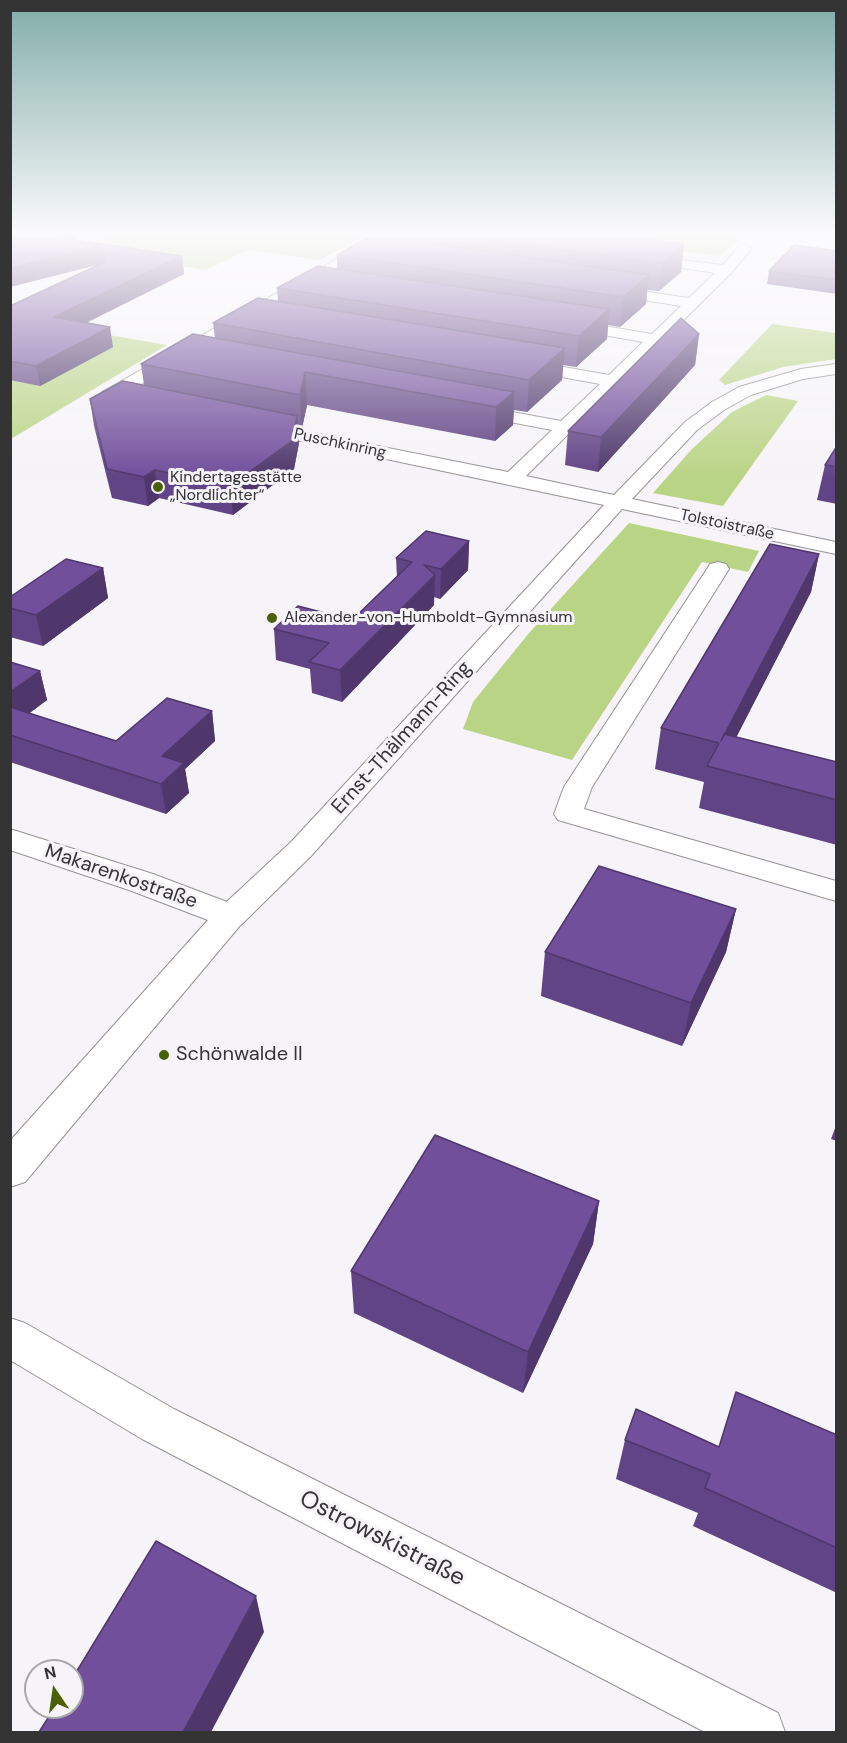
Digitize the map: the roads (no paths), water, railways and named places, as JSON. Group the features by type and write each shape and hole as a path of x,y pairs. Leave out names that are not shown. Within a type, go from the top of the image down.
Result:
{"street":[{"path":"129,401 108,396 248,315"},
{"path":"512,479 679,315"},
{"path":"243,318 267,322"},
{"path":"558,324 655,339"},
{"path":"180,354 199,359"},
{"path":"514,364 613,381"},
{"name":"Ernst-Thälmann-Ring","path":"10,1170 231,916 301,849 618,502 691,426 718,406 745,391 774,381 837,369"},
{"path":"453,406 565,427"},
{"name":"Puschkinring","path":"246,424 618,502"},
{"name":"Tolstoistraße","path":"618,502 837,548"},
{"path":"718,569 578,787 568,814 837,891"},
{"name":"Makarenkostraße","path":"10,839 141,882 231,916"},
{"name":"Ostrowskistraße","path":"10,1337 158,1424 759,1732"}],"place":[{"name":"Kindertagesstätte „Nordlichter“","path":"158,487"},
{"name":"Alexander-von-Humboldt-Gymnasium","path":"272,618"},
{"name":"Schönwalde II","path":"164,1055"}]}
